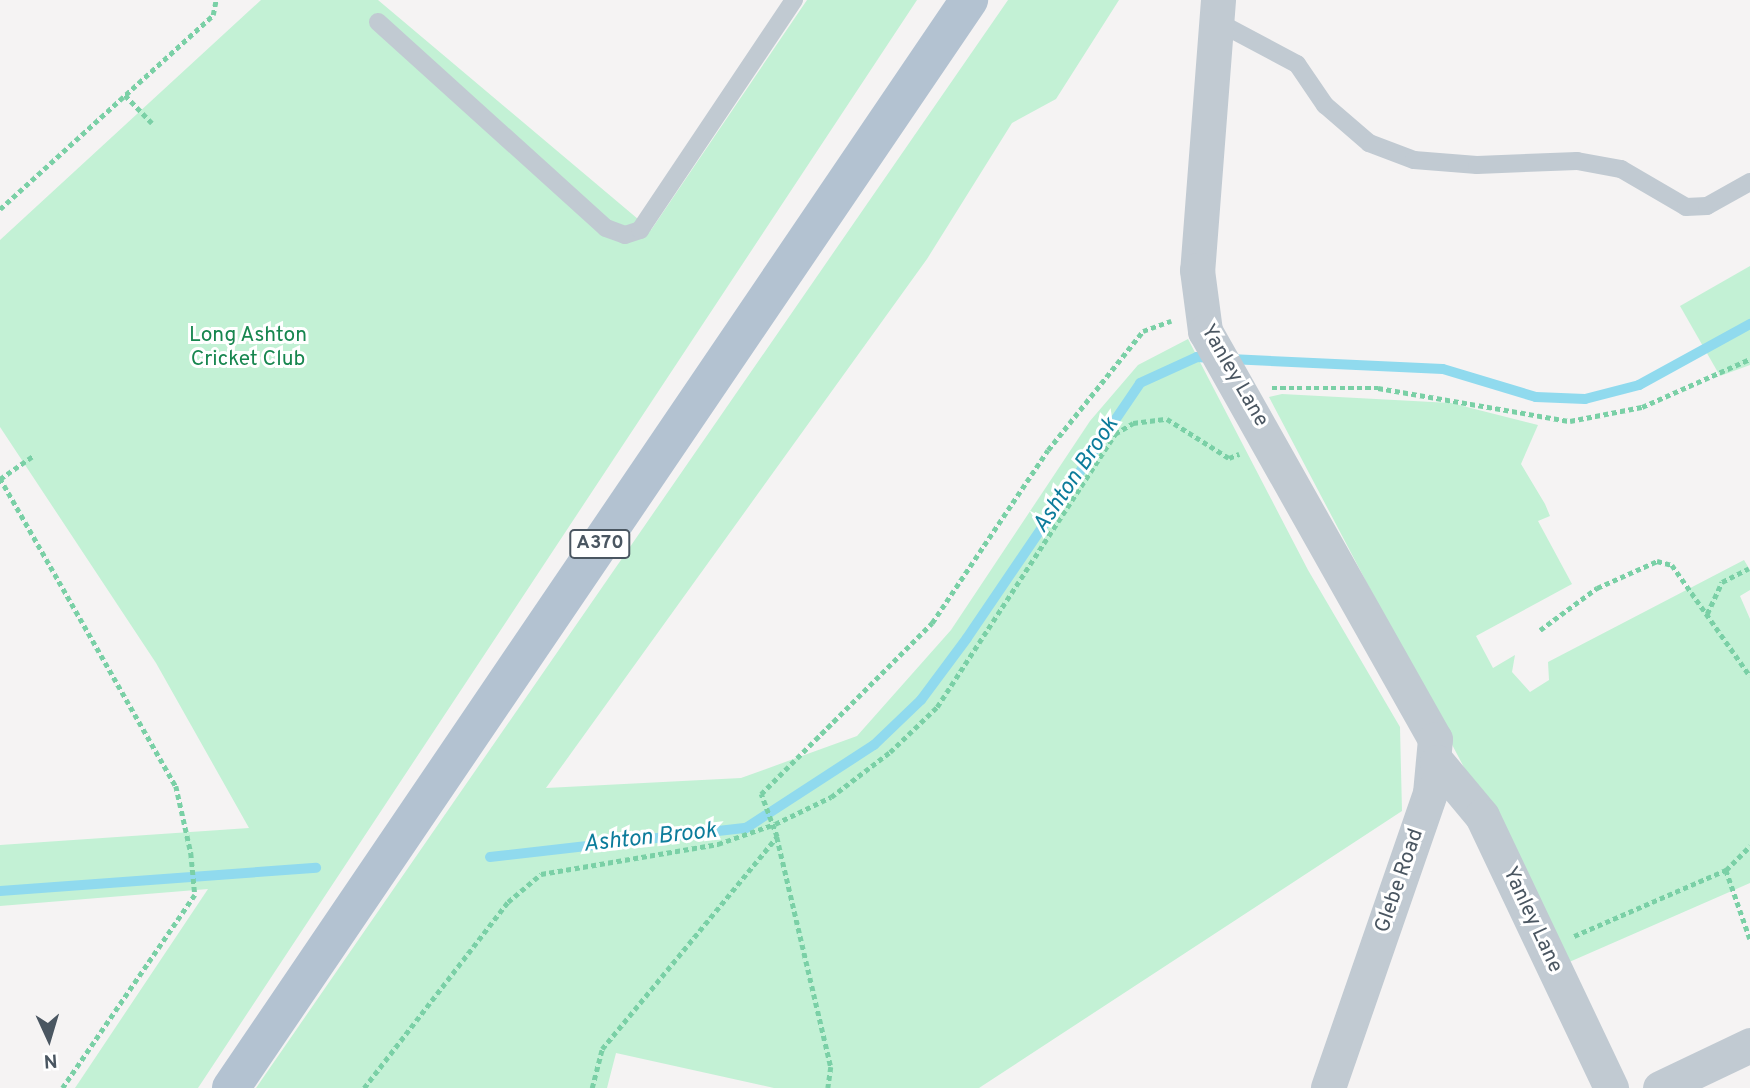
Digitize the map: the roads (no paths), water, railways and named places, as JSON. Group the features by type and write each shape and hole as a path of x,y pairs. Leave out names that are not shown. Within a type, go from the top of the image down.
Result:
{"main road":[{"name":"A370","path":"231,1088 968,0"}],"street":[{"name":"Yanley Lane","path":"1217,11 1199,310 1219,352 1402,676 1435,739 1437,762 1482,816 1611,1088"},
{"name":"Glebe Road","path":"1328,1088 1437,762"},
{"path":"1660,1088 1709,1078 1750,1045"}],"lane":[{"path":"377,22 606,228 625,235 640,230 794,0"},
{"path":"1217,11 1297,64 1325,104 1369,143 1414,160 1477,166 1577,160 1621,169 1686,207 1707,206 1750,182"}],"waterway":[{"name":"Ashton Brook","path":"1230,359 1443,369 1536,397 1585,399 1639,385 1750,324"},
{"name":"Ashton Brook","path":"490,857 746,828 874,745 921,700 967,638 1140,383 1197,357 1211,358"},
{"name":"Ashton Brook","path":"0,891 316,868"}],"park label":[{"name":"Long Ashton Cricket Club","path":"248,348"}]}
